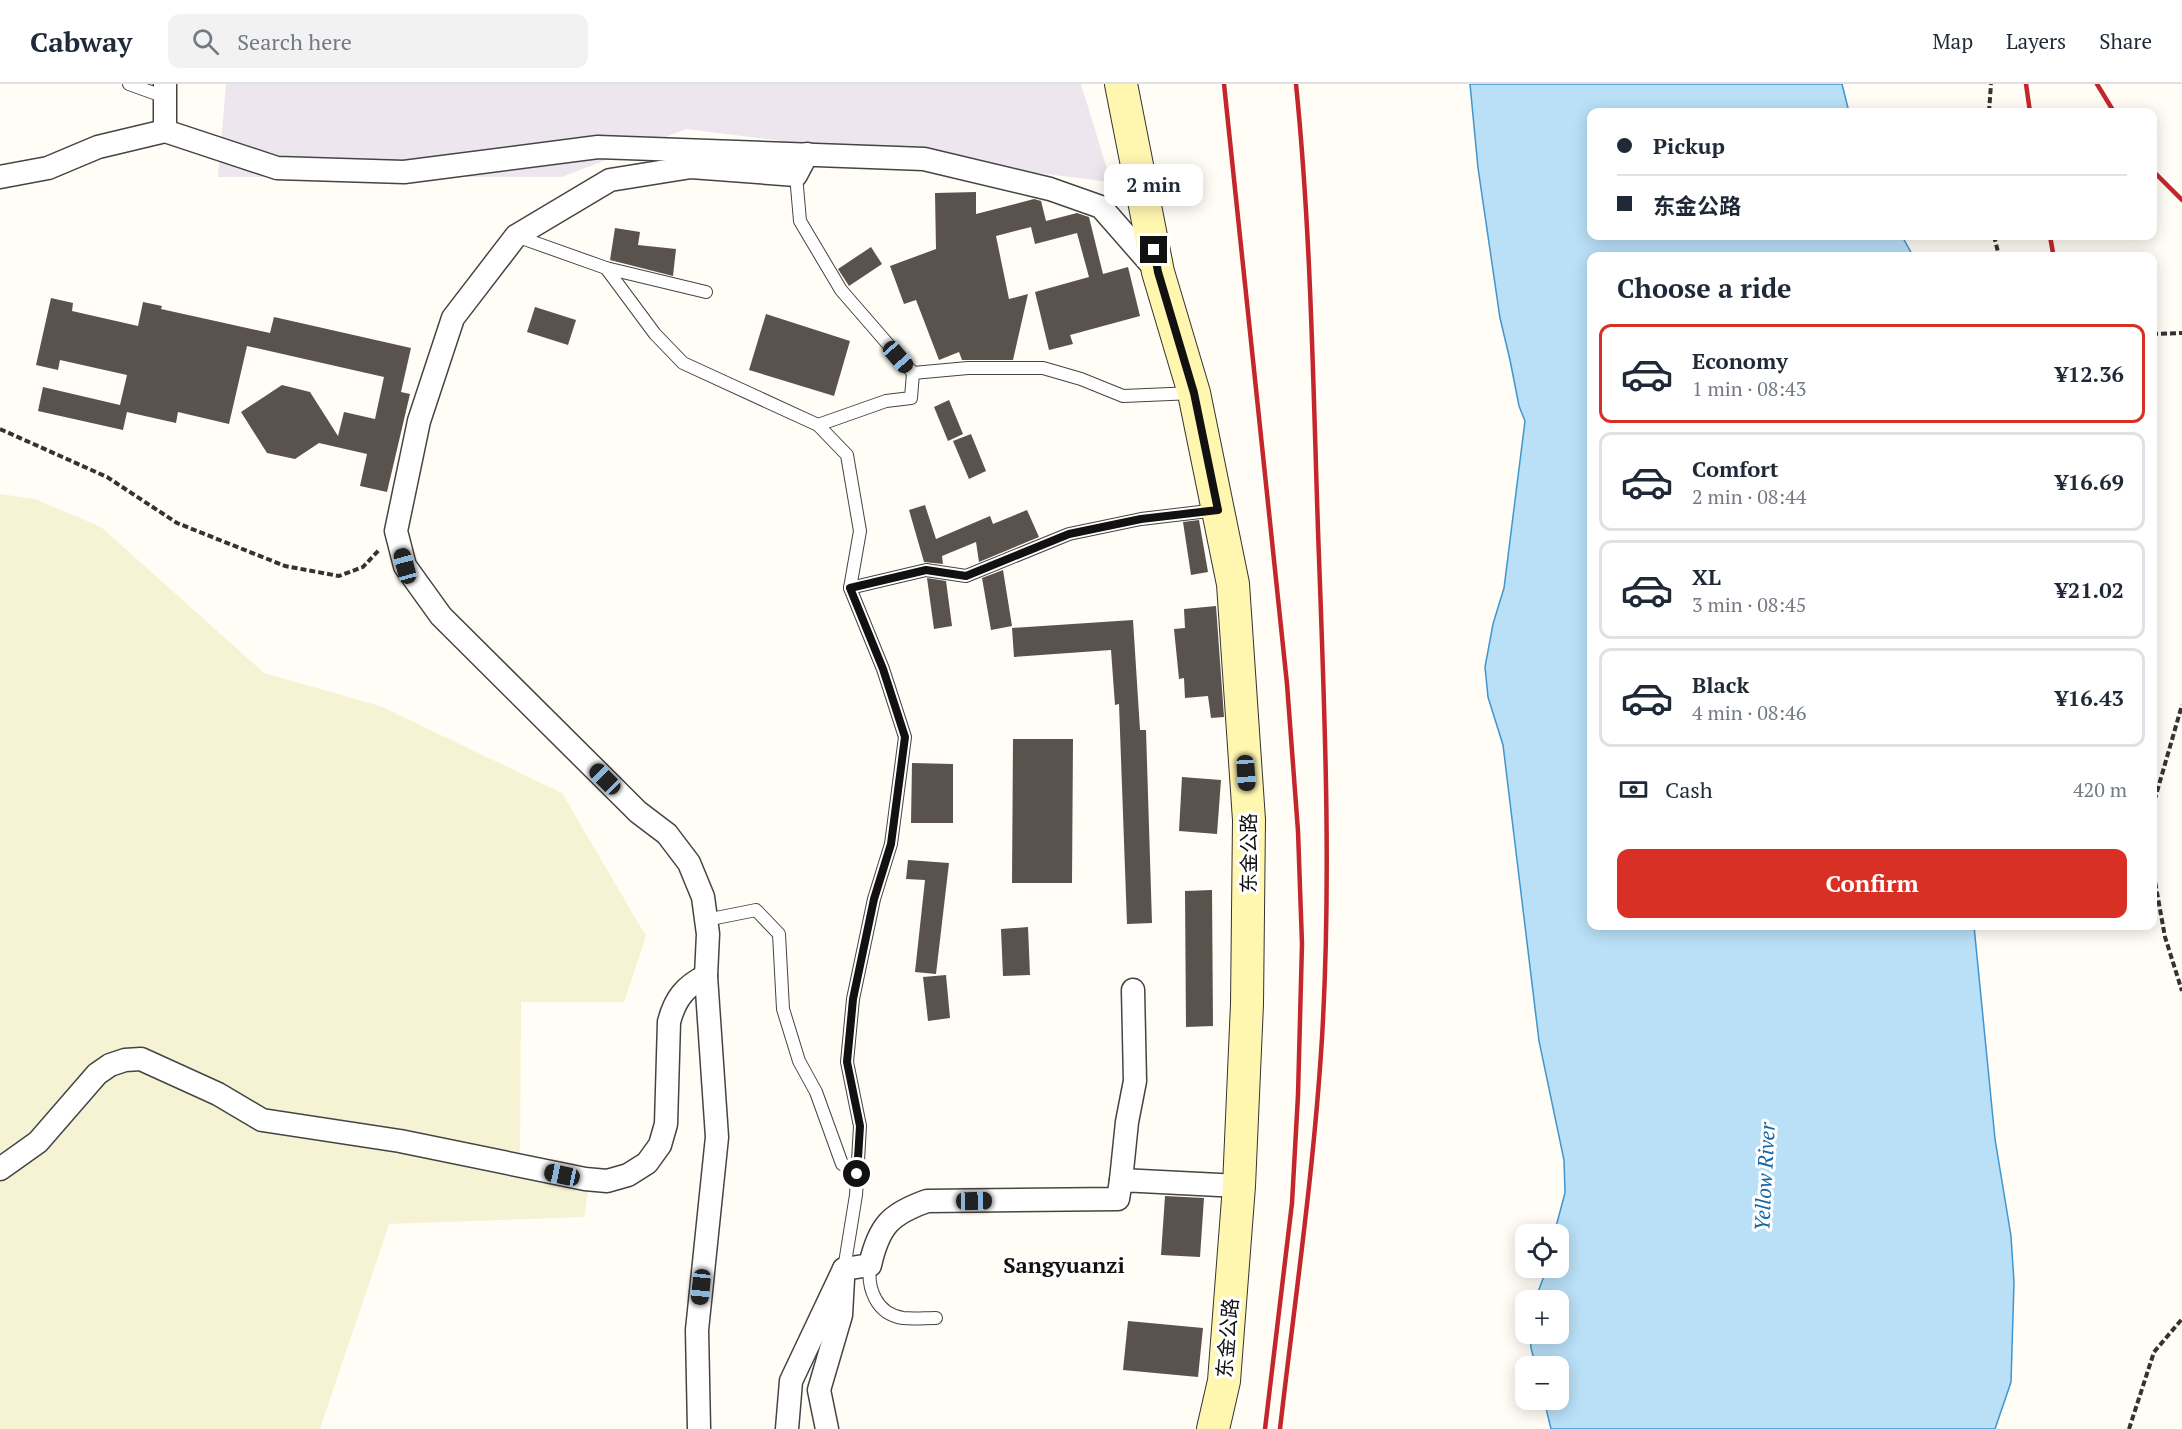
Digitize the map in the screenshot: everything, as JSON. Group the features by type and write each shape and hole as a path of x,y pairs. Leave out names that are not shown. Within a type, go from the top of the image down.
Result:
{"main road":[{"name":"东金公路","path":"1121,84 1158,272 1194,393 1233,584 1249,820 1247,1004 1239,1186 1224,1381 1213,1429"}],"street":[{"path":"165,91 165,131"},
{"path":"0,177 48,168 98,147 165,131 277,168 404,172 598,147 924,159 1050,189 1101,207 1158,272"},
{"path":"699,1429 697,1330 717,1137 706,976 708,934 703,897 689,863 667,834 638,812 441,616 405,566 396,531 419,421 453,318 516,236 610,180 692,167 796,175 807,154"},
{"path":"0,1169 38,1142 97,1074 110,1065 125,1060 141,1059 218,1094 262,1120 400,1141 585,1179 607,1181 618,1178 628,1175 646,1163 660,1145 666,1124 669,1022 673,1006 681,993 692,983 706,976"},
{"path":"844,1269 870,1265 875,1242 887,1223 905,1209 927,1201 1118,1199 1127,1122 1136,1081 1133,990"},
{"path":"1121,1180 1239,1186"},
{"path":"787,1429 791,1381 844,1269"},
{"path":"828,1429 819,1390 841,1315 844,1269"}],"lane":[{"path":"129,84 165,91"},
{"path":"796,175 800,221 841,290 912,373 911,398 886,401 818,425"},
{"path":"516,236 606,268 706,292"},
{"path":"606,268 655,334 683,363 818,425 847,455 860,531 850,588 883,669 905,737 891,844 874,899 853,999 847,1062 860,1126 856,1196 844,1269"},
{"path":"912,373 968,368 1042,368 1081,379 1123,396 1194,393"},
{"path":"850,588 926,570 966,576 1069,534 1141,519 1218,510"},
{"path":"706,920 756,910 779,934 783,1009 799,1061 816,1092 842,1164 857,1174"},
{"path":"870,1265 868,1279 871,1292 878,1304 889,1313 902,1318 936,1318"}],"path":[{"path":"1989,108 1991,84"},
{"path":"2157,334 2182,333"},
{"path":"0,429 107,477 177,524 285,566 339,576 363,567 396,531"},
{"path":"2157,792 2182,705"},
{"path":"2157,894 2165,938 2182,991"},
{"path":"2129,1429 2154,1352 2182,1319"}],"shaded area":[{"path":"226,84 1081,84 1111,182 686,129 562,177 218,177"},
{"path":"0,494 35,499 101,527 264,673 380,706 562,793 646,936 624,1002 521,1002 520,1164 590,1179 584,1217 389,1224 320,1429 0,1429"}],"water":[{"name":"Yellow River","path":"1470,84 1842,84 1848,108 1587,108 1587,240 1904,240 1911,252 1587,252 1587,930 1974,930 1995,1139 2011,1236 2014,1282 2011,1382 1995,1429 1551,1429 1546,1410 1569,1410 1569,1356 1533,1356 1531,1344 1569,1344 1569,1290 1539,1290 1543,1278 1569,1278 1569,1224 1557,1224 1565,1193 1564,1160 1539,1041 1503,745 1488,697 1485,667 1493,624 1504,588 1525,421 1519,406 1500,318 1478,168"}],"building":[{"path":"976,192 976,214 1034,199 1041,201 1046,221 1077,213 1089,217 1103,274 1128,267 1140,316 1070,335 1073,344 1049,350 1035,292 1089,277 1077,233 1035,244 1031,227 996,236 1009,299 1028,294 1013,360 962,360 959,352 939,360 916,300 904,304 890,266 936,249 935,193"},
{"path":"615,228 640,232 638,245 676,249 673,276 610,260"},
{"path":"871,247 882,264 849,286 838,269"},
{"path":"51,298 73,303 72,311 138,326 143,302 162,306 161,309 270,333 274,317 411,348 401,392 410,394 387,492 360,486 367,454 319,443 295,459 267,453 241,412 282,385 310,392 338,436 344,412 375,419 384,377 247,346 229,424 178,412 176,423 127,412 123,430 38,411 43,387 120,405 127,375 60,360 58,370 36,365"},
{"path":"535,307 576,320 568,345 527,332"},
{"path":"766,314 850,341 834,396 749,370"},
{"path":"949,400 963,434 948,441 934,407"},
{"path":"971,434 986,471 969,479 953,441"},
{"path":"925,505 936,539 990,516 993,524 1027,510 1039,537 979,562 976,542 942,556 943,564 924,562 909,510"},
{"path":"1199,520 1208,572 1191,575 1183,522"},
{"path":"1003,570 1012,626 991,630 982,578"},
{"path":"927,578 946,581 952,626 934,629"},
{"path":"1216,606 1224,717 1211,718 1208,696 1185,698 1184,678 1179,679 1174,629 1185,628 1184,609"},
{"path":"1133,620 1140,730 1146,730 1152,923 1127,924 1119,704 1115,705 1111,650 1014,657 1012,628"},
{"path":"1013,739 1073,739 1072,883 1012,883"},
{"path":"912,763 953,764 953,823 911,823"},
{"path":"1182,777 1221,780 1217,834 1179,831"},
{"path":"908,860 949,863 936,974 915,972 925,880 906,879"},
{"path":"1212,890 1213,1026 1186,1027 1185,891"},
{"path":"1028,927 1030,975 1003,976 1001,929"},
{"path":"946,975 950,1018 928,1021 923,977"},
{"path":"1165,1196 1204,1198 1200,1257 1161,1255"},
{"path":"1128,1321 1203,1328 1198,1377 1123,1370"}],"railway":[{"path":"1224,84 1287,684 1298,831 1302,944 1298,1095 1292,1203 1265,1429"},
{"path":"1280,1429 1304,1234 1322,1038 1327,848 1311,307 1296,84"},
{"path":"2026,84 2029,108"},
{"path":"2097,84 2112,108"},
{"path":"2157,175 2182,200"},
{"path":"2051,240 2053,252"}],"district":[{"name":"Sangyuanzi","path":"1064,1264"}],"route":[{"path":"857,1174 860,1126 847,1062 853,999 874,899 891,844 905,737 883,669 850,588 926,570 966,576 1069,534 1141,519 1218,510 1194,393 1158,272 1154,250"}]}
